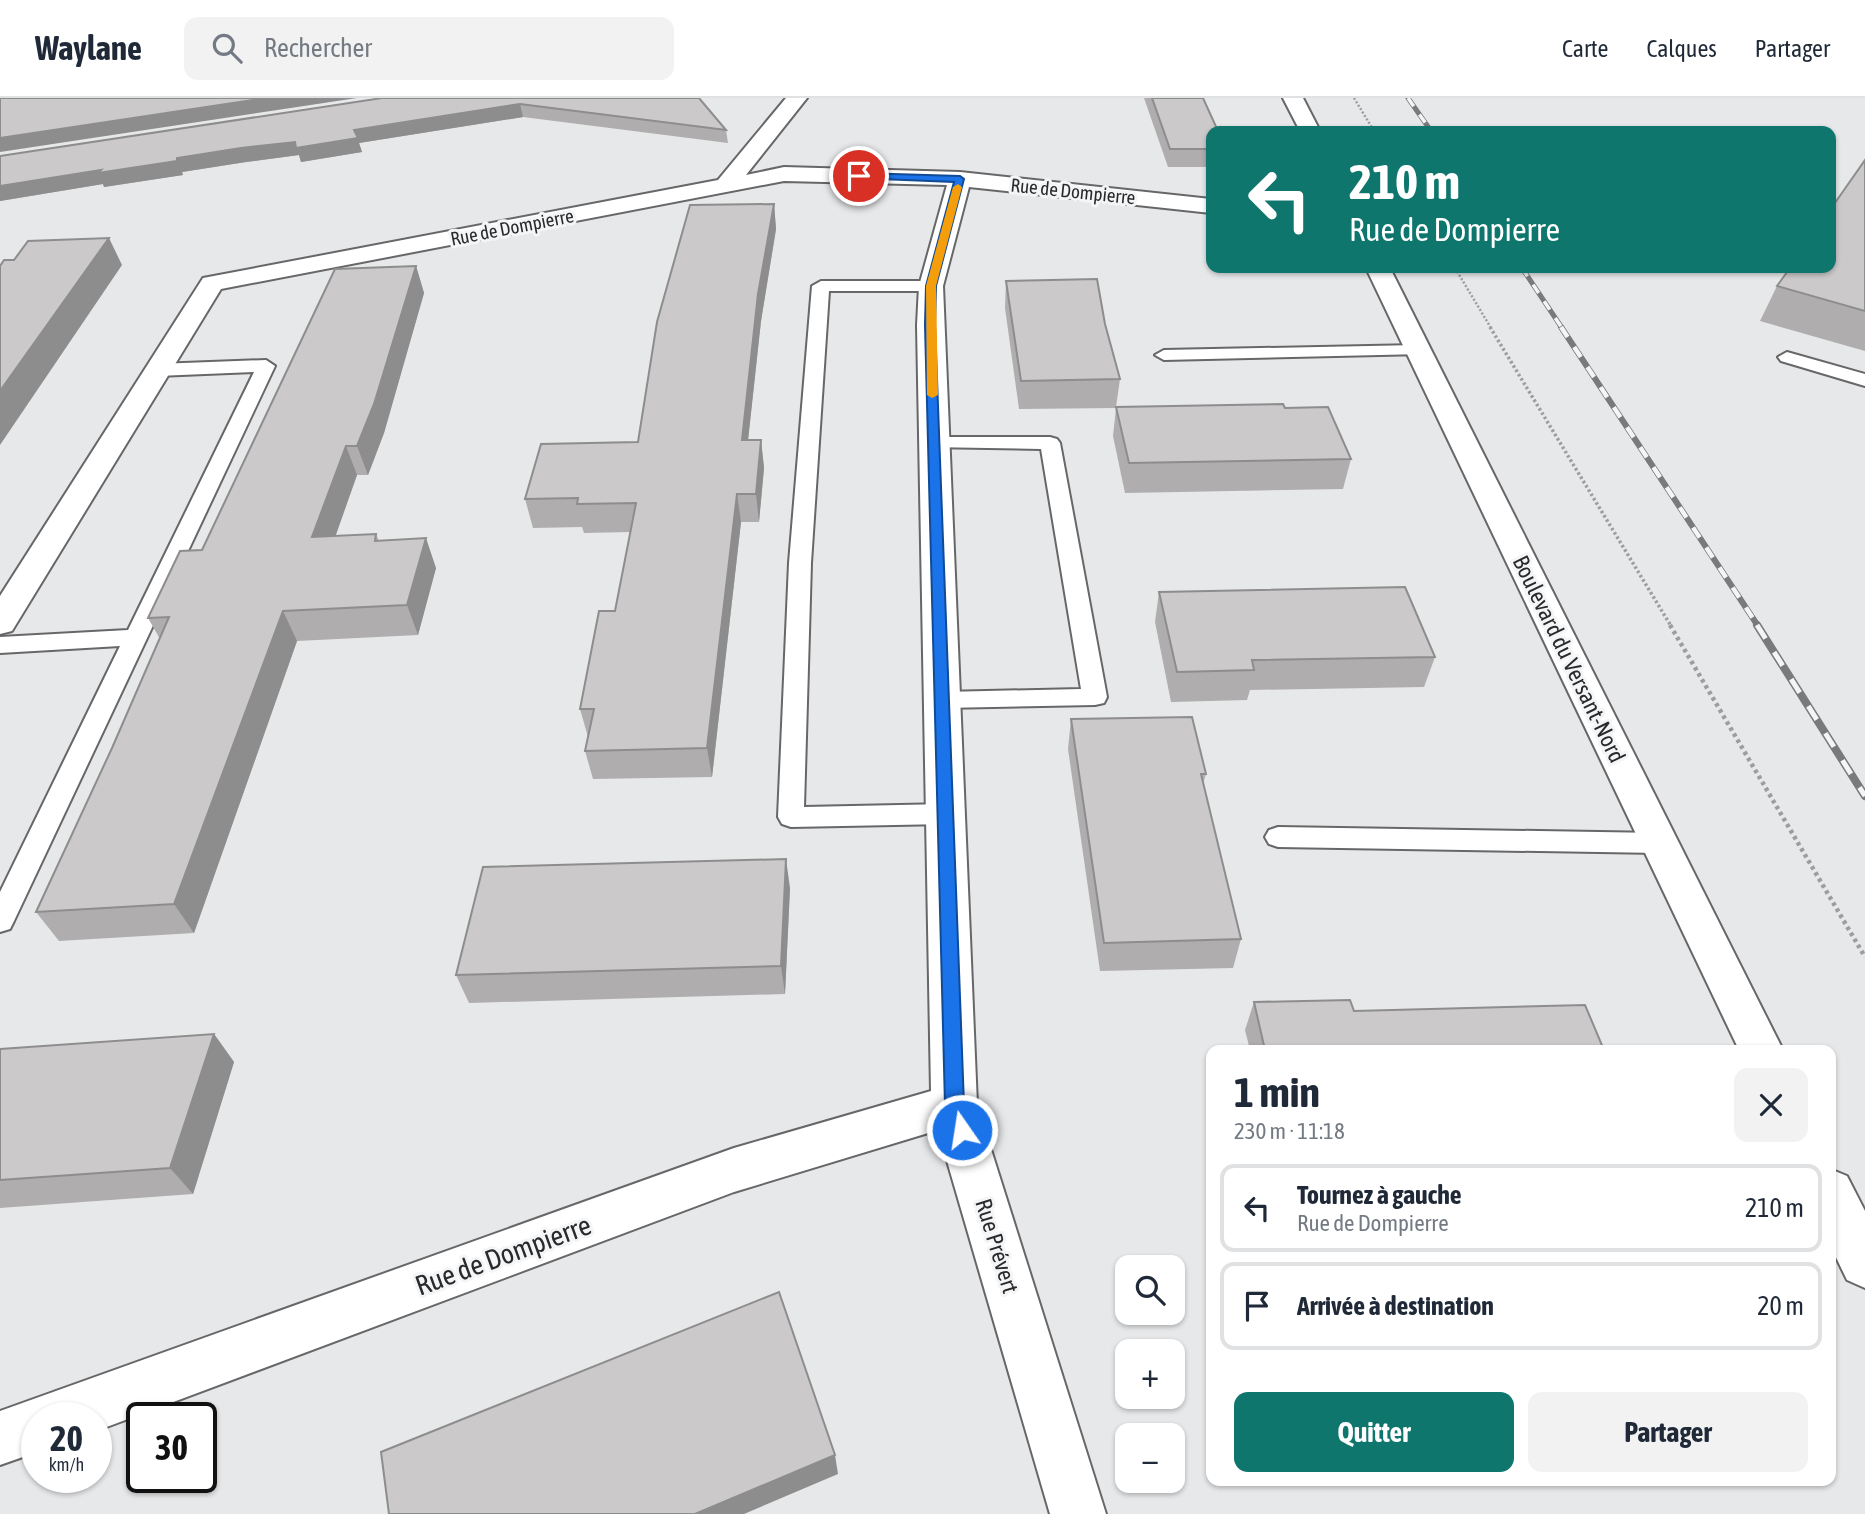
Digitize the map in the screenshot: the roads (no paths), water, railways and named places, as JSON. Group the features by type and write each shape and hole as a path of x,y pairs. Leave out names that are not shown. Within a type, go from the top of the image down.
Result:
{"street":[{"path":"727,184 797,98"},
{"path":"1293,98 1307,126"},
{"name":"Rue de Dompierre","path":"0,623 212,283 541,222 784,173 960,179 1206,205"},
{"name":"Rue Prévert","path":"960,179 931,286 954,1105 1079,1514"},
{"name":"Boulevard du Versant-Nord","path":"1380,273 1759,1045"},
{"name":"Rue de Dompierre","path":"101,1402 734,1170 954,1105"},
{"path":"1836,1204 1865,1263"},
{"path":"0,1438 21,1431"}],"lane":[{"path":"931,286 821,286 800,563 791,817 947,814"},
{"path":"1164,355 1418,350"},
{"path":"1787,357 1865,380"},
{"path":"0,921 266,366 158,370"},
{"path":"934,443 1050,443 1095,697 943,699"},
{"path":"0,645 137,637"},
{"path":"1278,837 1659,843"}],"railway":[{"path":"1408,98 1428,126"},
{"path":"1525,273 1562,328"},
{"path":"1561,327 1758,626"},
{"path":"1757,625 1865,796"}]}
